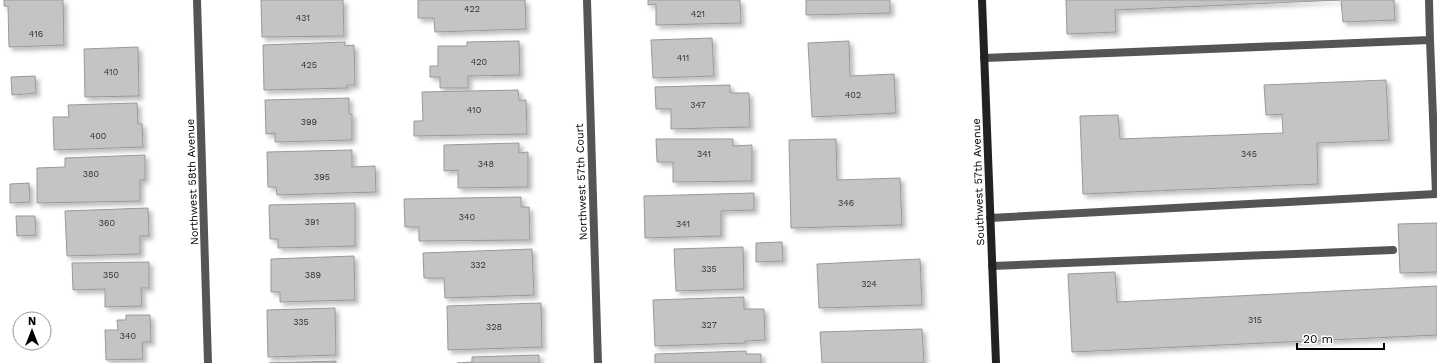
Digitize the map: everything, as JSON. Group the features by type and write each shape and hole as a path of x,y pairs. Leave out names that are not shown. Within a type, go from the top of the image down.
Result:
{"main road":[{"name":"Southwest 57th Avenue","path":"982,0 996,363"}],"street":[{"name":"Northwest 58th Avenue","path":"197,0 208,363"},
{"name":"Northwest 57th Court","path":"587,0 598,363"},
{"path":"990,218 1436,194 1429,0"},
{"path":"984,58 1430,40"},
{"path":"992,266 1393,250"}],"building":[{"path":"4,0 63,0 64,45 9,47 8,6 4,6"},
{"path":"261,0 343,0 344,36 262,37"},
{"path":"418,0 525,0 526,29 435,32 434,18 418,18"},
{"path":"648,0 740,0 741,23 656,25 656,4 648,5"},
{"path":"806,0 890,0 890,13 806,15"},
{"path":"1066,0 1340,0 1115,10 1116,32 1067,34"},
{"path":"1341,0 1394,0 1395,20 1343,22"},
{"path":"712,38 714,76 653,78 651,40"},
{"path":"519,41 520,75 468,76 468,88 440,88 440,77 430,77 430,66 438,66 438,46 467,46 467,42"},
{"path":"849,41 850,76 894,74 896,113 812,117 808,43"},
{"path":"345,42 345,46 354,45 355,85 347,85 347,88 264,90 263,45"},
{"path":"138,47 139,96 85,97 84,49"},
{"path":"35,76 36,93 12,95 11,77"},
{"path":"1386,80 1389,140 1317,143 1318,184 1083,194 1080,116 1118,115 1120,139 1283,133 1282,114 1266,115 1264,85"},
{"path":"730,85 730,93 749,93 750,127 671,129 671,109 656,109 655,87"},
{"path":"518,90 519,100 526,100 527,134 414,136 414,121 423,121 422,92"},
{"path":"349,98 349,114 352,114 352,140 275,142 275,133 266,134 265,100"},
{"path":"137,103 138,124 142,124 143,147 54,150 53,117 69,117 68,105"},
{"path":"656,139 733,139 733,146 752,145 752,181 673,182 673,162 657,162"},
{"path":"836,139 837,180 900,178 902,225 791,228 789,140"},
{"path":"519,143 519,153 528,152 528,187 458,188 458,170 444,171 444,145"},
{"path":"352,150 352,167 375,166 376,192 277,195 276,187 268,187 267,152"},
{"path":"145,155 145,180 140,180 140,201 37,203 37,168 65,167 65,158"},
{"path":"29,183 30,202 10,203 10,184"},
{"path":"754,193 754,210 721,211 721,236 645,238 644,196"},
{"path":"521,197 521,207 529,207 530,240 419,241 419,227 405,227 404,199"},
{"path":"355,203 355,246 278,248 278,239 270,239 269,205"},
{"path":"148,208 149,236 140,236 140,254 67,256 65,211"},
{"path":"16,216 35,216 36,235 17,236"},
{"path":"1437,223 1437,272 1400,273 1398,224"},
{"path":"782,242 783,261 756,262 756,243"},
{"path":"743,247 744,289 676,291 674,249"},
{"path":"532,249 534,295 445,298 444,278 424,278 423,253"},
{"path":"354,256 355,300 280,302 280,292 271,292 271,259"},
{"path":"920,259 922,305 819,308 817,264"},
{"path":"149,262 149,288 141,288 142,306 105,307 105,289 73,290 72,263"},
{"path":"1115,272 1117,302 1437,286 1437,335 1072,352 1068,274"},
{"path":"744,297 744,309 764,309 765,340 745,341 745,343 655,346 653,300"},
{"path":"541,303 542,347 448,350 447,306"},
{"path":"335,308 336,355 268,357 267,310"},
{"path":"126,315 150,315 151,342 142,342 143,359 106,360 105,330 118,330 117,320 126,320"},
{"path":"922,329 924,363 822,363 820,332"},
{"path":"746,351 746,354 761,354 761,363 655,363 655,354"},
{"path":"539,355 539,363 457,363 472,362 472,357"},
{"path":"336,361 336,363 269,363"}]}
